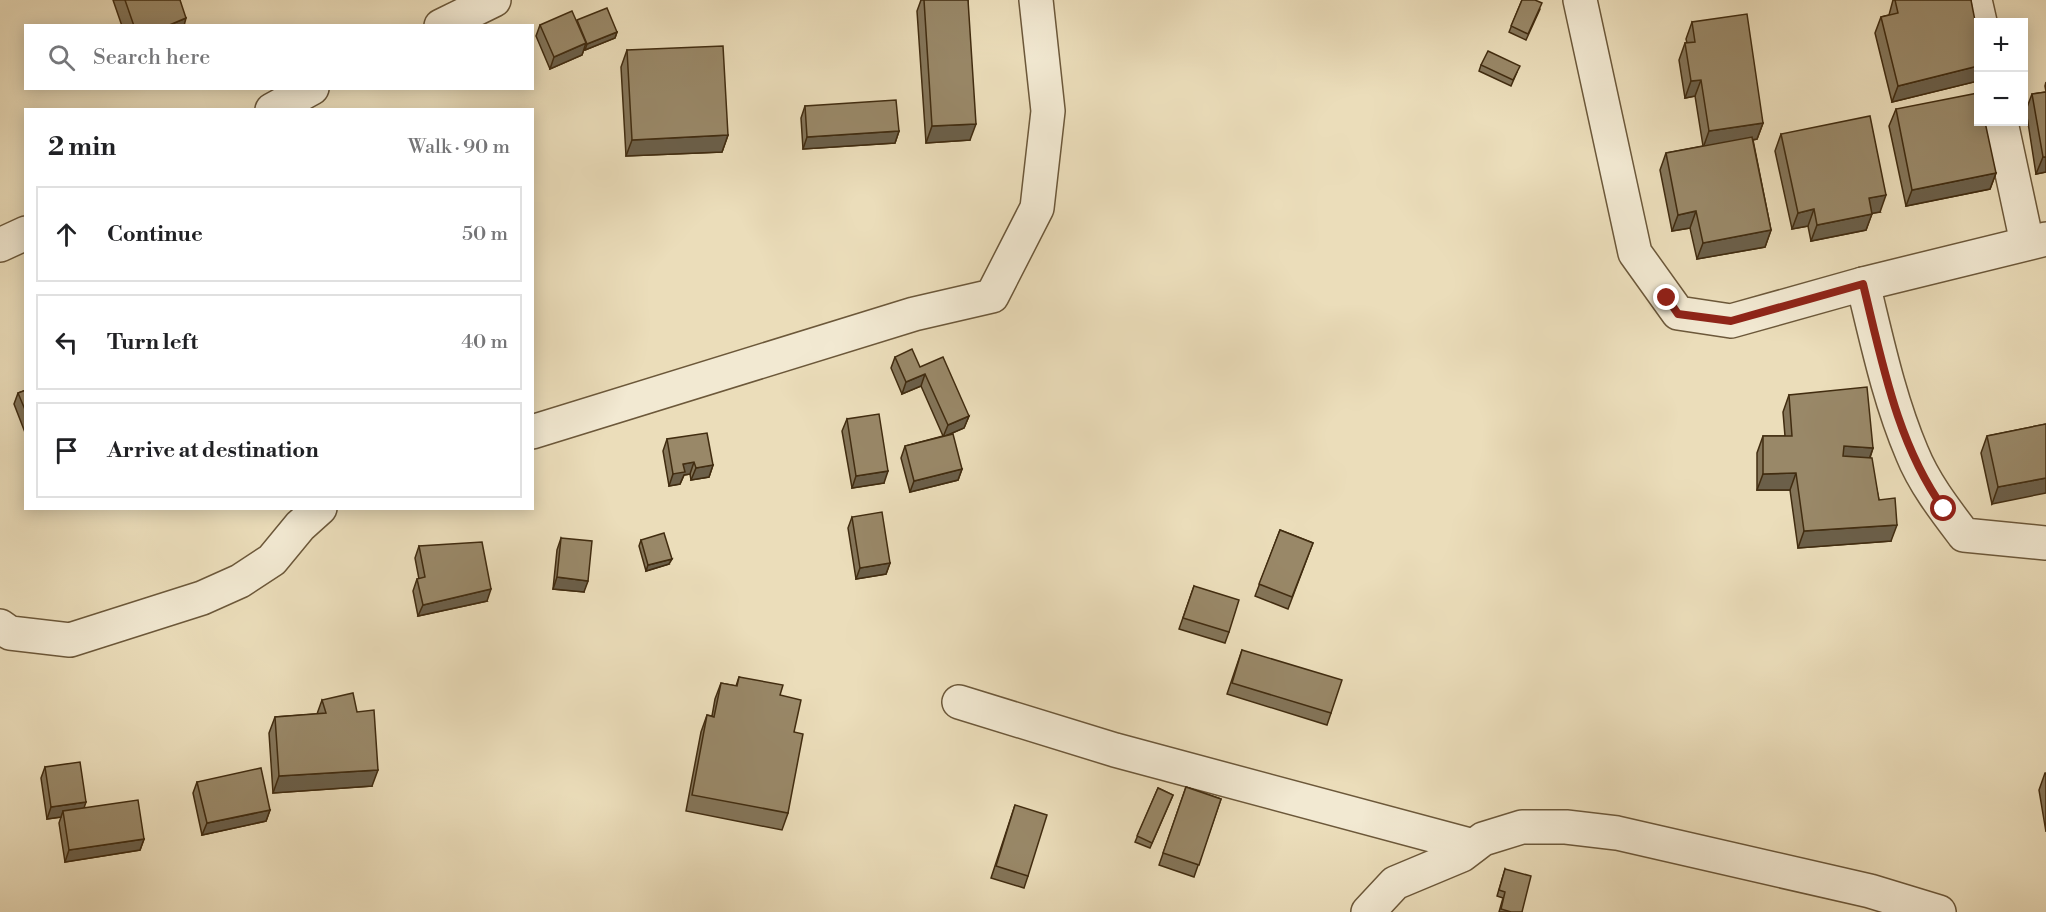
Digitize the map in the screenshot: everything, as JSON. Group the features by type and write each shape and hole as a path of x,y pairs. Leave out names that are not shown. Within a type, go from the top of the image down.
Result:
{"street":[{"path":"445,24 494,0"},
{"path":"534,431 914,314 992,296 1037,208 1048,111 1036,0"},
{"path":"1580,0 1635,253 1678,314 1731,321 1863,284 2037,241 2002,126"},
{"path":"1975,0 1979,18"},
{"path":"276,108 308,90"},
{"path":"0,245 24,234"},
{"path":"1863,284 1888,385 1912,455 1935,496 1964,535 2046,543"},
{"path":"0,626 10,633 70,640 202,598 240,581 272,560 300,526 318,510"},
{"path":"959,702 1115,750 1473,846"},
{"path":"1368,912 1395,883 1461,855 1482,840 1522,827 1566,827 1617,833 1869,891 1940,912"}],"building":[{"path":"125,0 180,0 186,18 172,24 133,24"},
{"path":"924,0 968,0 976,124 932,126"},
{"path":"1522,0 1535,0 1542,3 1528,34 1511,26"},
{"path":"1895,0 1971,0 1974,18 1974,67 1898,86 1881,17 1898,13"},
{"path":"607,8 617,32 587,44 577,20"},
{"path":"572,11 586,43 554,57 540,25"},
{"path":"1747,14 1763,123 1709,131 1701,80 1691,81 1685,43 1695,42 1692,22"},
{"path":"723,46 728,135 632,140 627,50"},
{"path":"1488,51 1520,66 1513,80 1481,65"},
{"path":"2046,92 2046,157 2043,157 2032,94"},
{"path":"1974,94 1974,126 1986,126 1996,173 1912,190 1896,109"},
{"path":"896,100 899,131 807,137 805,106"},
{"path":"1870,116 1886,195 1869,198 1872,214 1817,225 1814,209 1798,213 1781,134"},
{"path":"1752,137 1771,230 1703,243 1696,211 1678,215 1666,153"},
{"path":"912,349 920,367 943,357 969,416 948,425 925,374 906,382 895,357"},
{"path":"1867,387 1873,448 1844,446 1843,456 1872,458 1879,500 1895,498 1897,525 1804,531 1796,473 1763,474 1763,436 1792,436 1789,395"},
{"path":"24,391 24,407 18,393"},
{"path":"879,414 888,471 856,476 847,419"},
{"path":"2046,424 2046,478 1998,487 1987,436"},
{"path":"707,433 713,465 696,468 694,462 683,464 685,472 673,474 667,439"},
{"path":"953,434 962,469 914,481 905,446"},
{"path":"882,512 890,563 860,568 852,517"},
{"path":"1280,530 1313,543 1292,597 1259,584"},
{"path":"664,533 672,559 648,565 641,540"},
{"path":"561,538 592,541 588,581 557,577"},
{"path":"482,542 491,589 423,605 417,579 425,577 419,546"},
{"path":"1194,586 1239,600 1229,632 1183,618"},
{"path":"1242,650 1342,680 1331,713 1232,683"},
{"path":"739,677 783,685 780,695 801,700 794,732 803,734 788,813 692,795 707,715 714,717 721,683 737,686"},
{"path":"353,693 357,712 374,710 378,770 279,776 275,717 326,713 322,700"},
{"path":"80,762 86,802 51,807 45,767"},
{"path":"261,768 270,810 207,823 197,782"},
{"path":"1186,787 1221,799 1199,865 1163,853"},
{"path":"1158,788 1173,795 1152,843 1137,836"},
{"path":"138,800 144,839 69,850 63,811"},
{"path":"1015,805 1047,815 1028,876 996,866"},
{"path":"1505,869 1531,876 1522,912 1501,909 1505,892 1499,890"}],"route":[{"path":"1667,298 1678,314 1731,321 1863,284 1888,385 1912,455 1944,509"}]}
